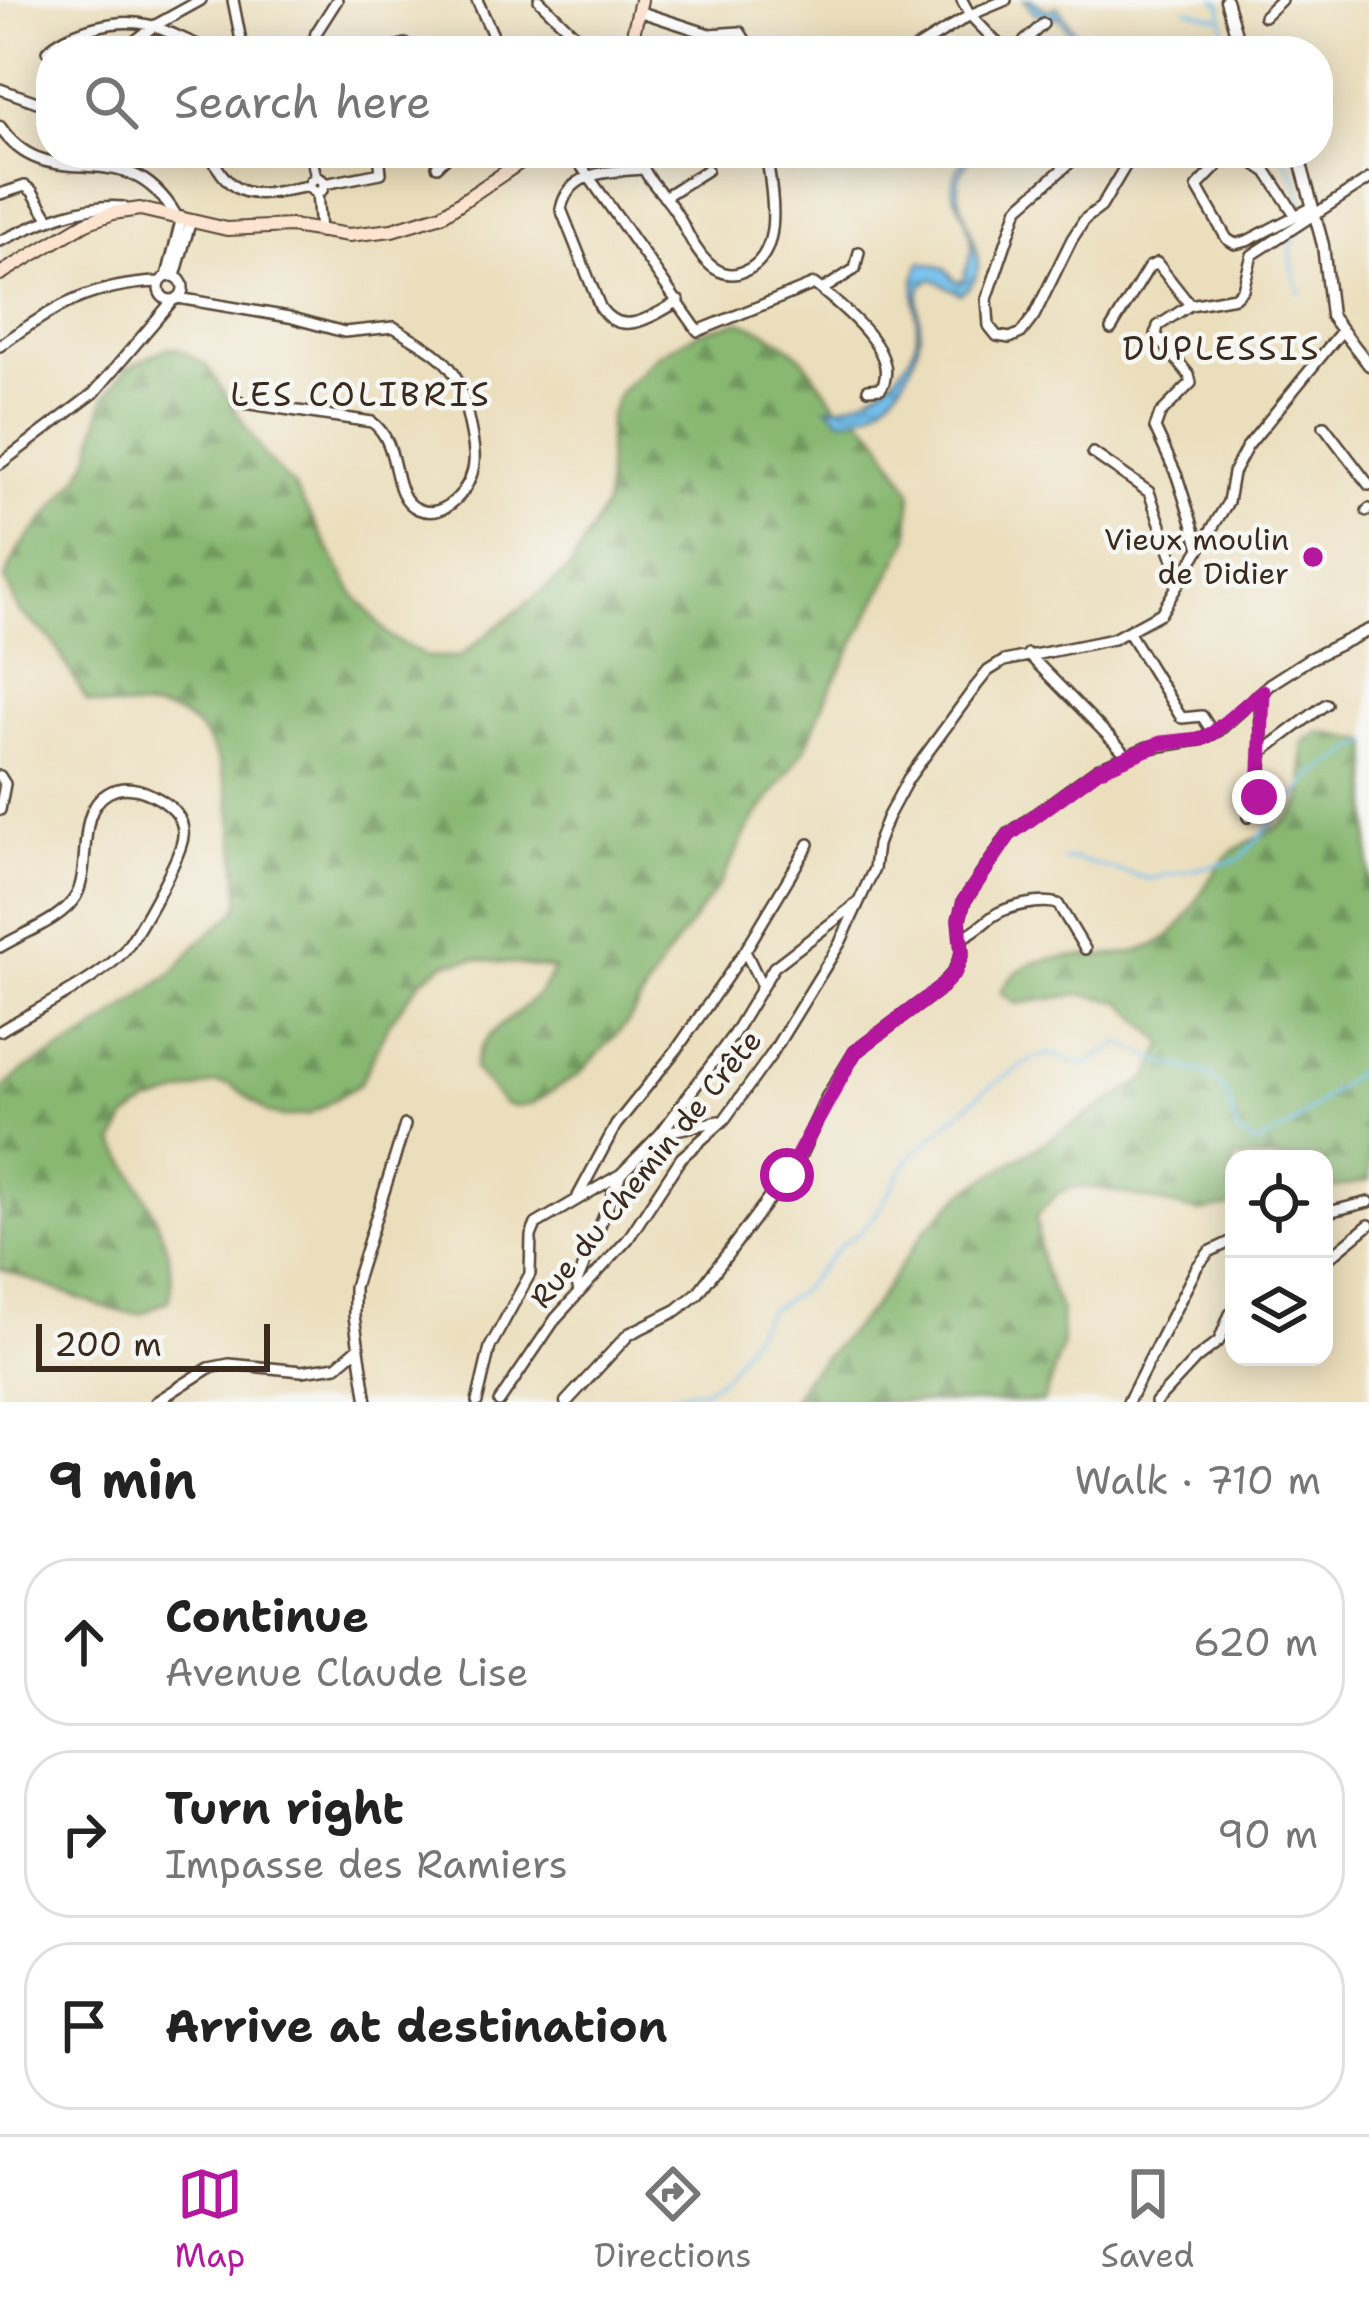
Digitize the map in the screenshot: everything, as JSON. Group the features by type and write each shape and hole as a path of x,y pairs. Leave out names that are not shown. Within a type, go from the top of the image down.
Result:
{"main road":[{"path":"632,36 639,6"},
{"path":"0,274 86,223 113,213 140,209 227,229 291,226 349,235 392,230 442,215 512,168"}],"street":[{"path":"141,36 200,0"},
{"path":"232,0 240,36"},
{"path":"315,36 337,0"},
{"path":"477,0 493,36"},
{"path":"539,0 576,36"},
{"path":"962,0 990,36"},
{"path":"937,36 1006,0"},
{"path":"1226,0 1237,36"},
{"path":"1264,16 1281,0"},
{"path":"639,6 709,34 740,32 746,36"},
{"path":"73,36 114,24 154,26 178,36"},
{"path":"1030,36 1043,24"},
{"path":"0,88 36,101"},
{"path":"0,127 10,142 36,160"},
{"path":"0,464 94,393 160,316 183,218 166,198 130,171 118,168"},
{"path":"218,168 226,183 256,194 381,173 380,168"},
{"path":"314,168 320,232"},
{"path":"583,168 698,331 808,284 822,290 871,339 887,364 889,375 881,388 868,389"},
{"path":"679,301 631,324 615,322 604,314 561,209 567,193 587,174 641,169 706,262 721,272 742,273 762,257 771,232 768,168"},
{"path":"1065,168 1018,208 987,299 988,326 997,335 1010,338 1034,316 1072,239 1085,219 1101,207 1124,168"},
{"path":"1215,168 1197,187 1235,244 1247,242 1294,213 1312,213"},
{"path":"1261,168 1294,213"},
{"path":"1302,168 1323,245 1330,310 1341,332 1369,364"},
{"path":"664,197 707,170"},
{"path":"1200,548 1177,476 1155,428 1160,414 1191,383 1156,335 1158,326 1190,305 1235,297 1243,289 1252,254 1369,179"},
{"path":"0,194 25,186 50,220"},
{"path":"0,241 50,220 105,206 140,209"},
{"path":"822,290 855,269 859,252"},
{"path":"1111,329 1149,266 1157,263 1190,305"},
{"path":"0,346 49,310 91,292 139,283 344,332 394,327 427,348 457,378 474,454 472,473 464,491 449,506 430,512 416,509 401,492 388,438 372,422 237,402"},
{"path":"1213,733 1202,716 1179,714 1129,633 1161,613 1228,502 1233,473 1247,447 1341,332"},
{"path":"1324,427 1369,485"},
{"path":"1093,453 1138,481 1151,495 1174,565 1175,591"},
{"path":"566,1402 629,1334 677,1310 698,1293 798,1160 827,1096 855,1052 948,980 958,965 964,901 1009,835 1098,770 1161,743 1201,739 1213,733 1309,659 1369,630"},
{"name":"Rue du Chemin de Crête","path":"500,1402 556,1318 628,1239 681,1158 724,1120 771,1055 861,901 874,869 877,845 908,779 988,671 1028,654 1129,633"},
{"path":"1028,654 1128,756"},
{"path":"1248,818 1259,797 1263,691"},
{"path":"1262,752 1326,704"},
{"path":"0,776 5,784 0,810"},
{"path":"0,947 68,907 79,891 91,816 108,793 134,788 170,806 180,819 184,837 173,866 123,952 0,1031"},
{"path":"578,1196 616,1125 746,951 809,844"},
{"path":"961,938 979,931 995,914 1046,900 1058,904 1085,949"},
{"path":"477,1402 490,1348 530,1274 536,1224 621,1174 661,1133 733,1035 762,985 790,952 861,901"},
{"path":"746,951 762,985"},
{"path":"661,1133 724,1120"},
{"path":"366,1402 354,1287 405,1125"},
{"path":"579,1292 577,1282 621,1174"},
{"path":"1333,1211 1369,1202"},
{"path":"1329,1258 1369,1225"},
{"path":"1128,1402 1197,1267 1209,1252 1225,1244"},
{"path":"1156,1402 1196,1358 1219,1341 1225,1326"},
{"path":"156,1402 209,1368 230,1364 302,1371 337,1366 358,1347"}],"green space":[{"path":"740,321 769,333 801,356 837,406 863,420 878,436 911,491 909,539 826,697 805,749 749,827 721,882 664,960 628,1022 579,1074 531,1104 504,1104 474,1069 477,1056 490,1035 538,994 554,969 474,959 446,963 422,979 389,1023 360,1084 310,1114 283,1117 268,1113 231,1085 216,1083 147,1104 126,1119 115,1143 164,1241 172,1282 169,1300 145,1312 129,1313 0,1269 0,1091 23,1071 87,1036 174,972 198,943 235,912 240,901 228,793 208,741 192,723 170,712 87,701 52,640 19,611 5,579 19,549 79,478 90,457 104,399 127,368 167,348 206,365 266,458 294,487 354,594 390,637 427,657 459,657 570,569 606,503 609,418 619,393 658,355 699,332"},
{"path":"1320,732 1369,741 1369,1180 1333,1188 1333,1150 1225,1150 1225,1208 1200,1212 1101,1188 1073,1187 1058,1193 1036,1216 1042,1265 1061,1312 1062,1347 1043,1402 791,1402 806,1377 871,1309 926,1229 966,1191 1149,1077 1164,1043 1122,1002 1081,994 1016,1004 1001,993 1012,977 1044,960 1124,954 1171,934 1226,858 1294,814 1303,791 1304,742"}],"water":[{"path":"1024,0 1046,10 1058,7 1076,33 1065,36 1069,31 1060,18 1036,14"},
{"path":"958,168 964,168 958,192 977,255 973,283 960,294 933,279 922,285 917,347 905,377 871,411 841,419 827,407 874,393 909,357 915,342 915,284 921,262 945,268 955,281 963,281 971,241 954,195"}],"waterway":[{"path":"1216,0 1221,4 1226,36"},
{"path":"1186,9 1219,18"},
{"path":"1290,168 1302,207"},
{"path":"1300,293 1291,251 1301,229"},
{"path":"1064,860 1149,879 1239,860 1314,775 1369,741"},
{"path":"649,1402 703,1391 726,1374 768,1311 799,1292 877,1213 910,1157 985,1090 1036,1057 1051,1054 1084,1065 1121,1043 1166,1064 1209,1074 1227,1095 1238,1133 1257,1144 1291,1126 1369,1062"}],"place":[{"name":"Vieux moulin de Didier","path":"1313,557"}],"district":[{"name":"DUPLESSIS","path":"1222,348"},
{"name":"LES COLIBRIS","path":"361,394"}],"route":[{"path":"787,1175 855,1052 955,972 962,953 959,920 964,901 994,852 1027,820 1115,761 1161,743 1201,739 1219,730 1263,691 1259,797"}]}
